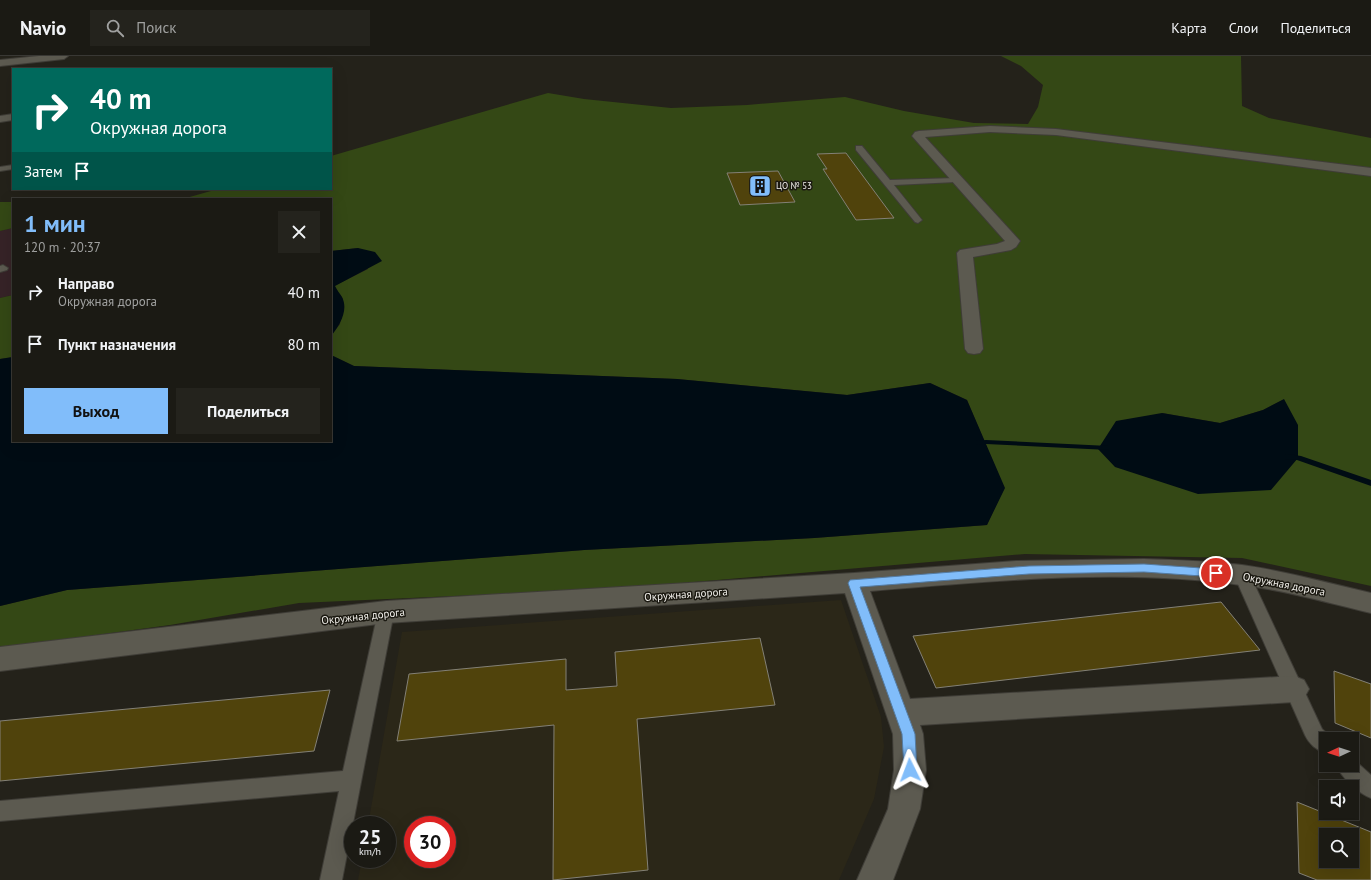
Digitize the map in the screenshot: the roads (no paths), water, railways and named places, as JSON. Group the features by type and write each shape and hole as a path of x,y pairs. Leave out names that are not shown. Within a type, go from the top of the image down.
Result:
{"street":[{"path":"0,63 64,56"},
{"path":"0,119 12,117"},
{"path":"974,349 965,253 1004,248 1010,245 1013,241 956,180 918,136 919,134 990,129 1056,132 1371,172"},
{"name":"Окружная дорога","path":"0,659 386,612 854,583 1016,570 1144,568 1191,570 1242,575 1293,584 1371,603"},
{"path":"854,583 908,734 910,770 904,809 874,880"},
{"path":"901,713 1294,689"}],"lane":[{"path":"859,148 918,220"},
{"path":"0,169 12,167"},
{"path":"887,183 956,180"},
{"path":"1242,575 1315,735 1319,739"},
{"path":"331,880 386,612"},
{"path":"1354,772 1371,788"},
{"path":"0,811 351,780"}],"waterway":[{"path":"976,443 986,442 1109,448"},
{"path":"1288,457 1298,458 1371,483"}],"place":[{"name":"ЦО № 53","path":"760,186"}]}
